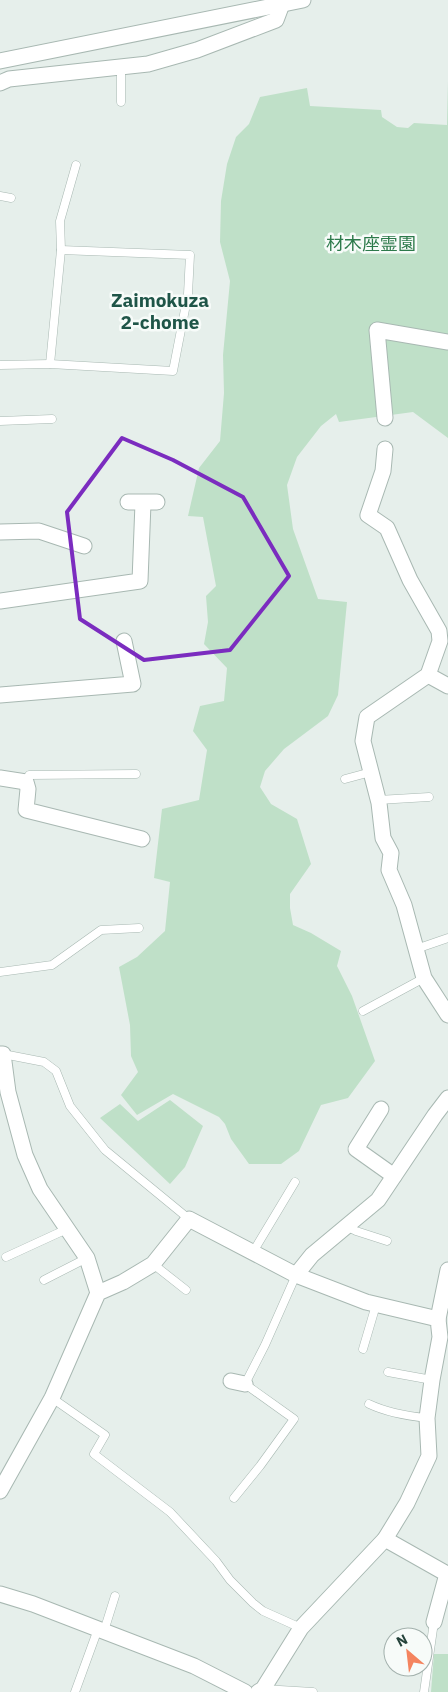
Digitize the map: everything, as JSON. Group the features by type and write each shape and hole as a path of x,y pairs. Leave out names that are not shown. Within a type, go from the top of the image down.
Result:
{"street":[{"path":"0,61 303,0"},
{"path":"0,83 9,79 148,64 189,52 276,20 282,4"},
{"path":"385,418 377,330 448,342"},
{"path":"385,449 383,471 368,515 387,528 410,580 439,631 440,641 428,675 367,717 363,740 378,800 383,838 391,853 389,870 404,905 424,978 448,1015"},
{"path":"0,601 140,581 150,502 128,502"},
{"path":"0,532 39,531 84,546"},
{"path":"0,695 133,684 124,641"},
{"path":"428,675 448,686"},
{"path":"0,778 26,782 28,789 26,810 142,839"},
{"path":"0,1490 52,1398 98,1292 87,1258 40,1188 25,1155 8,1092 1,1054"},
{"path":"296,1275 312,1255 378,1200 448,1098"},
{"path":"381,1109 356,1149 394,1176"},
{"path":"98,1292 123,1282 153,1264 189,1219 296,1275 366,1302 438,1319"},
{"path":"260,1690 300,1628 385,1539 407,1503 429,1456 427,1418 432,1380 444,1338 438,1319 448,1270"},
{"path":"385,1539 447,1574 434,1622"},
{"path":"0,1594 194,1666 238,1690"}],"lane":[{"path":"120,68 121,102"},
{"path":"50,364 61,250 60,220 76,165"},
{"path":"0,196 11,198"},
{"path":"0,365 50,364 173,371 188,294 190,255 61,250"},
{"path":"0,420 52,419"},
{"path":"345,779 371,772"},
{"path":"26,782 29,775 136,774"},
{"path":"378,800 428,797"},
{"path":"0,972 52,965 101,930 139,928"},
{"path":"416,949 448,938"},
{"path":"363,1011 424,978"},
{"path":"1,1054 44,1062 56,1071 70,1106 105,1150 189,1219"},
{"path":"253,1252 295,1182"},
{"path":"346,1226 387,1241"},
{"path":"6,1257 67,1229"},
{"path":"44,1280 87,1258"},
{"path":"153,1264 186,1290"},
{"path":"234,1498 294,1419 238,1382 265,1345 296,1275"},
{"path":"363,1349 376,1304"},
{"path":"388,1372 432,1380"},
{"path":"52,1398 105,1435 94,1454 170,1512 253,1603 263,1611 300,1628"},
{"path":"369,1404 402,1415 427,1418"},
{"path":"76,1692 115,1596"},
{"path":"424,1692 434,1622"},
{"path":"260,1690 313,1692"}],"highlighted area":[{"path":"122,438 173,460 243,497 289,576 230,650 144,660 80,619 67,512"}],"green space":[{"name":"材木座霊園","path":"448,81 448,438 413,412 339,422 336,414 321,426 297,457 287,485 293,529 318,599 347,602 338,695 328,716 284,749 265,771 260,787 271,804 297,819 311,864 290,894 293,925 311,933 341,951 337,966 352,996 375,1061 348,1098 321,1105 299,1151 281,1164 249,1164 231,1139 225,1124 219,1117 173,1094 137,1115 121,1095 138,1072 131,1056 130,1025 119,967 137,957 165,931 170,882 154,878 162,809 199,800 207,750 193,731 200,706 224,701 227,668 204,644 208,622 206,596 216,586 203,517 188,516 199,468 220,441 224,393 223,355 230,281 220,242 221,201 227,164 236,137 249,124 260,97 307,88 310,106 381,110 382,117 397,127 408,128 414,123 447,125"},
{"path":"170,1100 203,1126 185,1167 170,1184 100,1118 120,1104 138,1121"},
{"path":"434,1654 448,1654 448,1692 431,1692"}],"district":[{"name":"Zaimokuza 2-chome","path":"160,311"}]}
